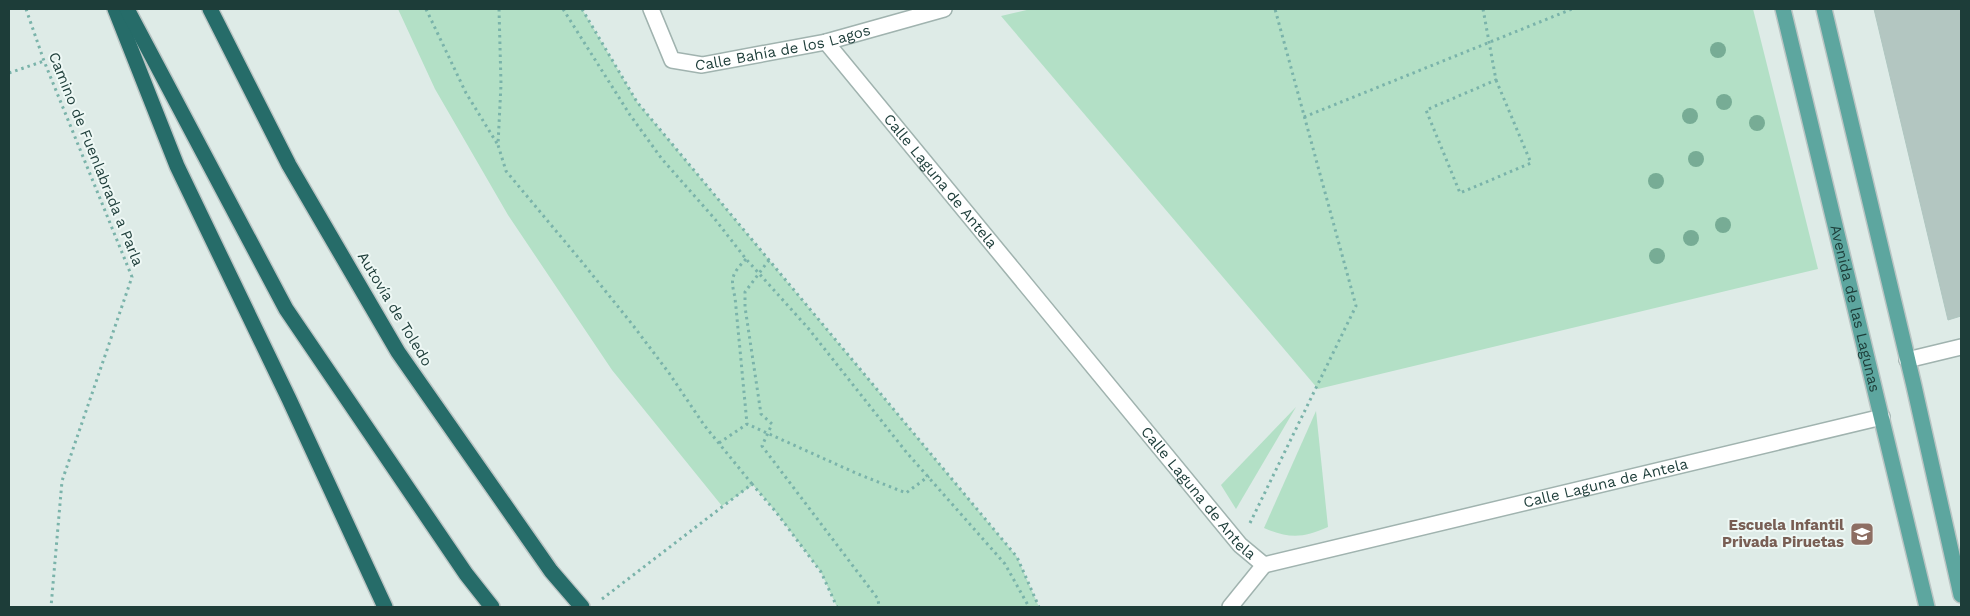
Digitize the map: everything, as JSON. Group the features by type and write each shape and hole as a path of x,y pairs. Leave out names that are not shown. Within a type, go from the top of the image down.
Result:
{"highway":[{"path":"116,9 177,166 289,398 385,607"},
{"path":"127,9 286,309 466,574 492,607"},
{"name":"Autovía de Toledo","path":"210,9 290,165 398,352 546,562 582,607"}],"main road":[{"name":"Avenida de las Lagunas","path":"1784,9 1927,607"},
{"path":"1824,9 1961,595"}],"street":[{"name":"Calle Bahía de los Lagos","path":"651,9 672,60 702,65 826,42 939,9"},
{"name":"Calle Laguna de Antela","path":"826,42 1240,545 1264,565 1882,417"},
{"path":"1907,360 1961,347"},
{"path":"1230,607 1264,565"}],"path":[{"name":"Camino de Fuenlabrada a Parla","path":"26,9 44,61 132,276 62,481 51,607"},
{"path":"426,9 466,93 498,145 506,171 632,324 669,373 704,425 776,512 821,572 837,607"},
{"path":"498,145 502,84 499,9"},
{"path":"563,9 630,115 662,158 714,218 746,259 808,328 908,453 1005,564 1029,607"},
{"path":"582,9 637,102 1017,556 1039,607"},
{"path":"1240,545 1356,306 1275,9"},
{"path":"1483,9 1496,80 1531,163 1460,193 1426,110 1496,80"},
{"path":"1304,117 1572,9"},
{"path":"9,74 44,61"},
{"path":"746,259 738,268 731,282 735,298 747,424"},
{"path":"769,260 745,292 745,307 761,414 772,424 762,446 878,599 879,607"},
{"path":"720,443 747,424"},
{"path":"747,424 858,474 906,493 929,476"},
{"path":"599,601 752,484"}],"green space":[{"path":"398,9 582,9 637,102 1017,557 1039,607 837,607 821,572 753,485 722,506 612,370 508,215 435,89"},
{"path":"1031,9 1753,9 1818,269 1318,389 1001,16"},
{"path":"1296,407 1236,509 1221,485"},
{"path":"1316,411 1328,527 1296,536 1281,534 1264,528"}],"building":[{"path":"1874,9 1961,9 1961,316 1948,320"}],"place":[{"name":"Escuela Infantil Privada Piruetas","path":"1862,534"}]}
